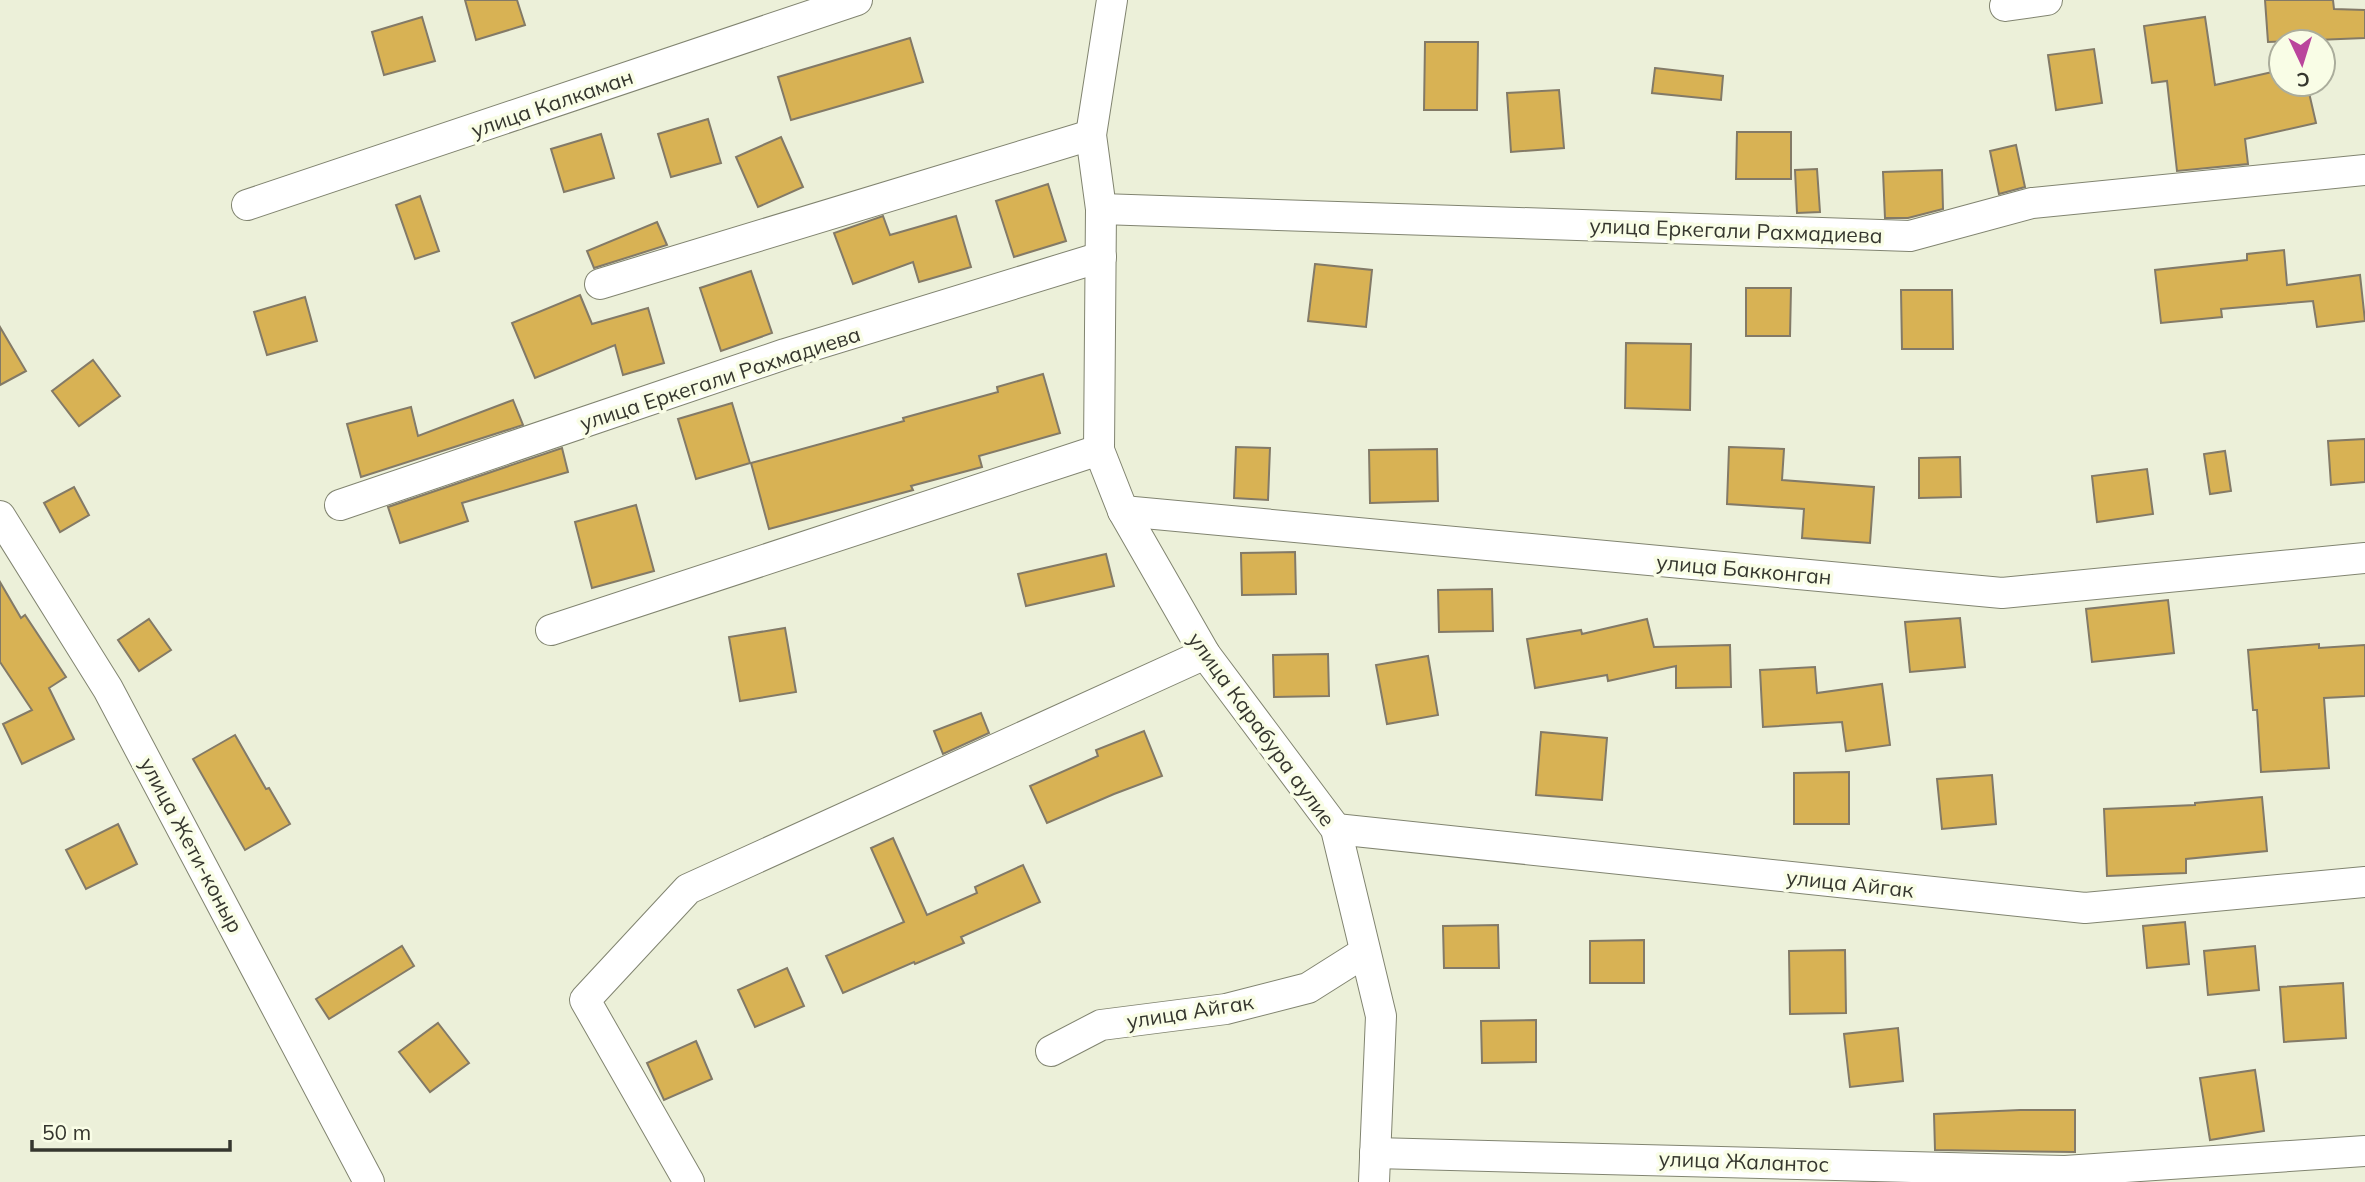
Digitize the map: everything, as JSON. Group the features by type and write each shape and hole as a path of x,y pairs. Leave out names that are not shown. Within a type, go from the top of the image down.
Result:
{"street":[{"name":"улица Калкаман","path":"247,205 857,0"},
{"name":"улица Карабура аулие","path":"1112,0 1091,135 1101,209 1099,450 1123,511 1205,654 1336,829 1381,1016 1374,1182"},
{"path":"2005,6 2047,0"},
{"path":"600,285 1091,135"},
{"name":"улица Еркегали Рахмадиева","path":"1101,209 1910,236 2032,203 2365,170"},
{"name":"улица Еркегали Рахмадиева","path":"340,505 785,354 1101,257"},
{"path":"551,630 1099,450"},
{"name":"улица Бакконган","path":"1123,511 2002,593 2365,558"},
{"name":"улица Жети-коныр","path":"0,516 108,689 369,1182"},
{"path":"689,1182 585,1000 688,889 1205,654"},
{"name":"улица Айгак","path":"1336,829 2085,908 2365,882"},
{"name":"улица Айгак","path":"1051,1051 1101,1025 1226,1009 1308,988 1366,952"},
{"name":"улица Жалантос","path":"1375,1153 2065,1171 2365,1152"}],"building":[{"path":"465,0 517,0 525,25 476,40"},
{"path":"2265,0 2333,0 2334,9 2365,10 2365,38 2337,39 2337,28 2267,28"},
{"path":"422,17 435,61 384,75 372,32"},
{"path":"2205,17 2215,85 2267,73 2267,98 2310,98 2316,123 2245,139 2248,164 2177,171 2167,81 2152,83 2144,26"},
{"path":"910,38 923,82 791,120 778,77"},
{"path":"1425,42 1478,42 1477,110 1424,110"},
{"path":"2094,49 2102,103 2056,110 2048,55"},
{"path":"1655,68 1723,76 1721,100 1652,93"},
{"path":"1559,90 1564,148 1511,152 1507,93"},
{"path":"708,119 721,163 671,177 658,134"},
{"path":"1737,132 1791,132 1791,179 1736,179"},
{"path":"601,134 614,178 564,192 551,149"},
{"path":"781,137 803,187 758,207 736,157"},
{"path":"2016,145 2025,187 1999,194 1990,151"},
{"path":"1817,169 1820,212 1797,213 1795,170"},
{"path":"1942,170 1943,209 1908,218 1885,218 1883,172"},
{"path":"1048,184 1066,241 1014,257 996,201"},
{"path":"420,196 439,251 415,259 396,205"},
{"path":"883,216 890,235 956,216 971,267 919,282 913,262 853,284 834,233"},
{"path":"657,222 667,245 594,268 587,251"},
{"path":"2284,250 2287,285 2360,275 2365,321 2317,327 2313,301 2221,309 2222,317 2161,323 2155,270 2247,260 2247,254"},
{"path":"1315,264 1372,270 1366,327 1308,321"},
{"path":"751,271 772,333 721,351 700,288"},
{"path":"1746,288 1791,288 1790,336 1746,336"},
{"path":"1901,290 1952,290 1953,349 1902,349"},
{"path":"580,295 592,324 648,308 664,363 623,375 615,345 535,378 512,323"},
{"path":"305,297 317,341 267,355 254,312"},
{"path":"0,327 26,371 0,385"},
{"path":"1626,343 1691,344 1690,410 1625,408"},
{"path":"93,360 120,396 79,426 52,391"},
{"path":"1043,374 1060,433 979,456 982,467 911,486 913,490 769,529 751,463 904,421 903,418 998,392 997,387"},
{"path":"513,400 523,425 361,477 347,424 411,407 418,436"},
{"path":"732,403 750,463 696,479 678,419"},
{"path":"2365,439 2365,482 2331,485 2328,441"},
{"path":"1236,447 1270,448 1268,500 1234,498"},
{"path":"1729,447 1784,449 1782,480 1874,487 1870,543 1802,538 1804,509 1727,504"},
{"path":"562,448 568,472 462,503 468,521 400,543 388,507"},
{"path":"1437,449 1438,501 1370,503 1369,450"},
{"path":"2225,451 2231,491 2210,494 2204,454"},
{"path":"1960,457 1961,497 1919,498 1919,458"},
{"path":"2147,469 2153,514 2097,522 2092,476"},
{"path":"74,487 89,515 60,532 44,503"},
{"path":"636,505 654,571 592,588 575,522"},
{"path":"1295,552 1296,594 1242,595 1241,553"},
{"path":"1106,554 1114,586 1026,606 1018,574"},
{"path":"0,582 21,618 25,615 66,677 49,688 74,739 22,764 3,724 32,710 0,662"},
{"path":"1492,589 1493,631 1439,632 1438,590"},
{"path":"2168,600 2174,653 2092,662 2086,609"},
{"path":"1960,618 1965,667 1910,672 1905,622"},
{"path":"149,619 171,650 139,671 118,640"},
{"path":"1647,619 1654,647 1730,645 1731,687 1676,688 1676,666 1608,681 1607,675 1535,688 1527,639 1581,630 1582,634"},
{"path":"785,628 796,692 740,701 729,637"},
{"path":"2319,644 2319,648 2365,645 2365,696 2324,698 2329,768 2261,772 2257,710 2253,710 2248,650"},
{"path":"1328,654 1329,696 1274,697 1273,655"},
{"path":"1428,656 1438,715 1387,724 1376,665"},
{"path":"1815,667 1817,693 1882,684 1890,745 1846,751 1842,722 1763,727 1760,670"},
{"path":"981,713 989,733 943,754 934,731"},
{"path":"1144,731 1162,776 1047,823 1030,786 1098,756 1096,750"},
{"path":"1541,732 1607,738 1602,800 1536,795"},
{"path":"235,735 290,824 245,850 193,759"},
{"path":"1849,772 1849,824 1794,824 1794,773"},
{"path":"1992,775 1996,824 1942,829 1937,779"},
{"path":"2262,797 2267,851 2186,859 2186,873 2107,876 2104,809 2195,805"},
{"path":"118,824 137,864 86,889 66,850"},
{"path":"893,838 927,915 977,893 975,887 1023,865 1040,902 961,937 964,943 843,993 826,956 904,922 871,848"},
{"path":"2185,922 2189,964 2147,968 2143,926"},
{"path":"1498,925 1499,968 1444,968 1443,926"},
{"path":"1644,940 1644,983 1590,983 1590,941"},
{"path":"402,946 414,966 329,1019 316,999"},
{"path":"2255,946 2259,990 2208,995 2204,951"},
{"path":"1845,950 1846,1013 1790,1014 1789,951"},
{"path":"787,968 804,1006 755,1027 738,990"},
{"path":"2343,983 2346,1038 2284,1042 2280,987"},
{"path":"1536,1020 1536,1062 1482,1063 1481,1021"},
{"path":"438,1023 469,1063 430,1092 399,1052"},
{"path":"1898,1028 1903,1081 1850,1087 1844,1034"},
{"path":"696,1041 712,1079 664,1100 647,1063"},
{"path":"2255,1070 2264,1131 2210,1140 2200,1078"},
{"path":"2075,1110 2075,1152 1935,1150 1934,1114"}]}
